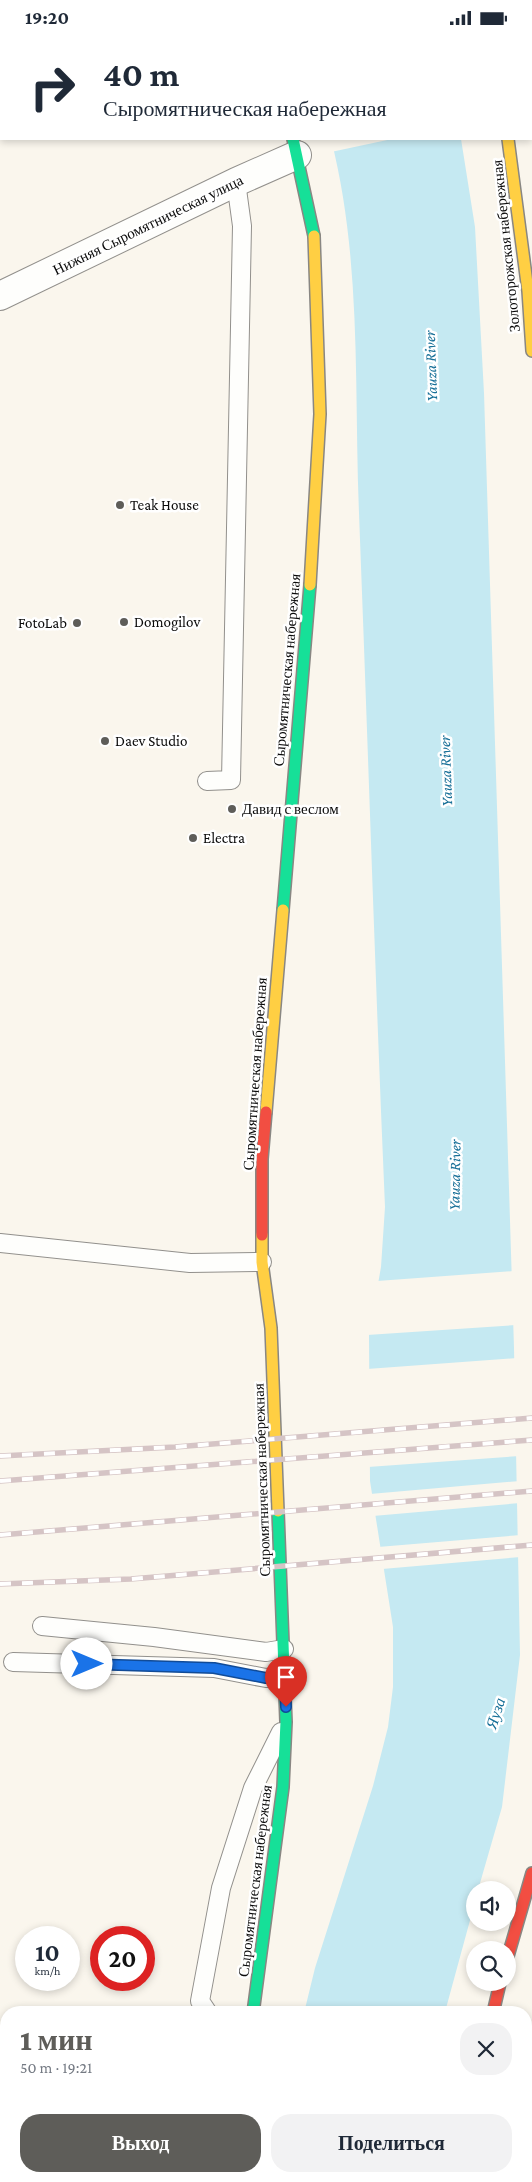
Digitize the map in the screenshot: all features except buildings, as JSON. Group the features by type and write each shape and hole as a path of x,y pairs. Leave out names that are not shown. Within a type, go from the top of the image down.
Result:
{"main road":[{"name":"Золоторожская набережная","path":"508,140 528,291 532,351"},
{"name":"Сыромятническая набережная","path":"254,2006 283,1787 286,1722 271,1327 262,1262 262,1159 308,618 320,414 315,241 295,147"},
{"path":"512,1941 532,1873"},
{"path":"494,2006 498,1991"}],"street":[{"name":"Нижняя Сыромятническая улица","path":"0,296 236,182 295,147"}],"lane":[{"path":"207,781 231,780 242,226 236,182"},
{"path":"0,1243 190,1263 262,1262"},
{"path":"42,1626 154,1637 266,1652 284,1649"},
{"path":"13,1662 214,1668 266,1678 285,1676"},
{"path":"203,2006 200,2001 221,1888 253,1788 286,1722"}],"water":[{"path":"331,140 461,140 475,227 484,393 514,1348 520,1655 502,1807 481,1881 466,1881 467,1931 447,2006 306,2006 315,1968 373,1786 388,1727 393,1687 393,1627 370,1481 369,1335 381,1267 385,1207 359,513 355,325 348,231"}],"pier":[{"path":"328,140 387,140 331,152"},
{"path":"514,1271 516,1325 367,1335 377,1281"},
{"path":"517,1358 520,1456 368,1467 367,1369"},
{"path":"520,1481 520,1503 373,1516 370,1494"},
{"path":"521,1535 521,1557 382,1569 378,1547"}],"railway":[{"path":"0,1456 175,1447 532,1418"},
{"path":"0,1481 532,1440"},
{"path":"0,1535 532,1491"},
{"path":"0,1584 131,1579 532,1545"}],"traffic: fast":[{"path":"293,140 314,236"},
{"path":"283,910 310,585"},
{"path":"254,2006 283,1787 286,1722 278,1511"}],"traffic: slow":[{"path":"508,140 528,291 532,351"},
{"path":"310,585 320,414 314,236"},
{"path":"266,1112 283,910"},
{"path":"262,1235 262,1262 271,1328 278,1511"}],"traffic: jam":[{"path":"262,1235 262,1159 266,1112"},
{"path":"512,1941 532,1873"},
{"path":"495,2006 498,1991"}],"place":[{"name":"Teak House","path":"120,505"},
{"name":"Domogilov","path":"124,622"},
{"name":"FotoLab","path":"77,623"},
{"name":"Daev Studio","path":"105,741"},
{"name":"Давид с веслом","path":"232,809"},
{"name":"Electra","path":"193,838"}],"route":[{"path":"87,1664 214,1668 266,1678 285,1676 286,1707"}],"water label":[{"name":"Yauza River","path":"430,366"},
{"name":"Yauza River","path":"445,771"},
{"name":"Yauza River","path":"454,1175"},
{"name":"Яуза","path":"495,1713"}]}
